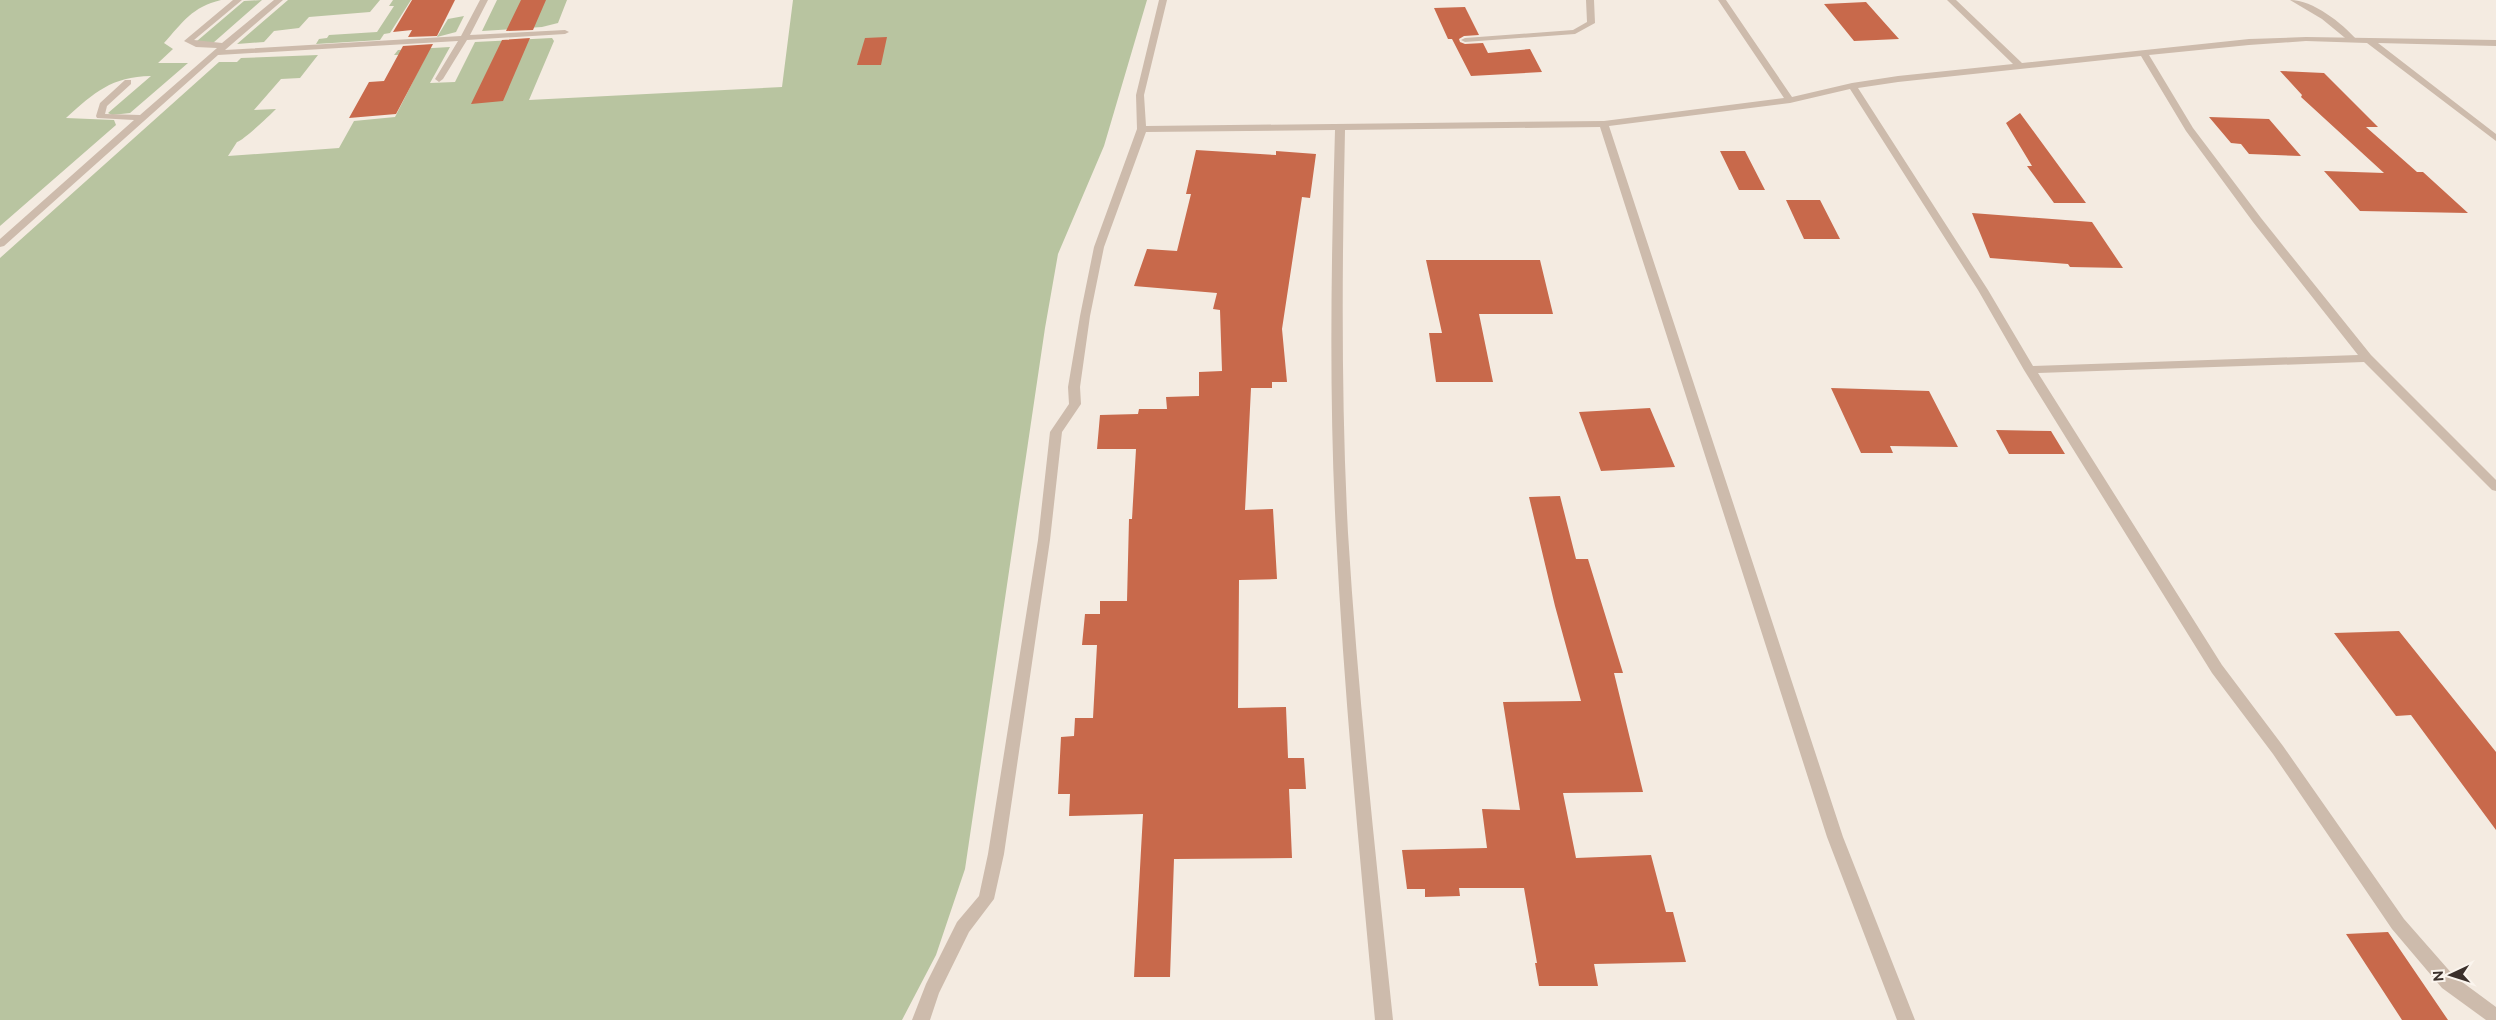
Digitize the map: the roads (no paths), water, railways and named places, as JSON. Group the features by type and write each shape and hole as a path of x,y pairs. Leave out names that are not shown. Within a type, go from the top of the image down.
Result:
{"street":[{"path":"224,46 196,44 188,41 238,0"},
{"path":"0,244 224,46 279,0"},
{"path":"439,79 484,0"},
{"path":"921,1020 932,990 963,927 986,899 996,854 1044,540 1056,432 1075,404 1074,387 1099,247 1142,129 1140,95 1163,0"},
{"path":"1465,40 1575,32 1591,23 1590,0"},
{"path":"1722,0 1790,100"},
{"path":"1951,0 2019,64"},
{"path":"2294,0 2325,17 2353,40"},
{"path":"216,53 565,32"},
{"path":"1142,129 1340,129 1604,124 1790,100 1852,86 2019,64 2144,54 2249,42 2306,39 2496,43"},
{"path":"2369,40 2496,138"},
{"path":"2144,54 2189,129 2257,220 2367,358 2496,487"},
{"path":"128,82 103,106 100,116 142,118"},
{"path":"1852,86 1983,290 2030,370 2217,669 2284,758 2398,924 2448,982 2496,1016"},
{"path":"1604,124 1835,837 1906,1020"},
{"path":"1340,129 1335,323 1338,463 1352,687 1384,1020"},
{"path":"2030,370 2367,358"}]}
